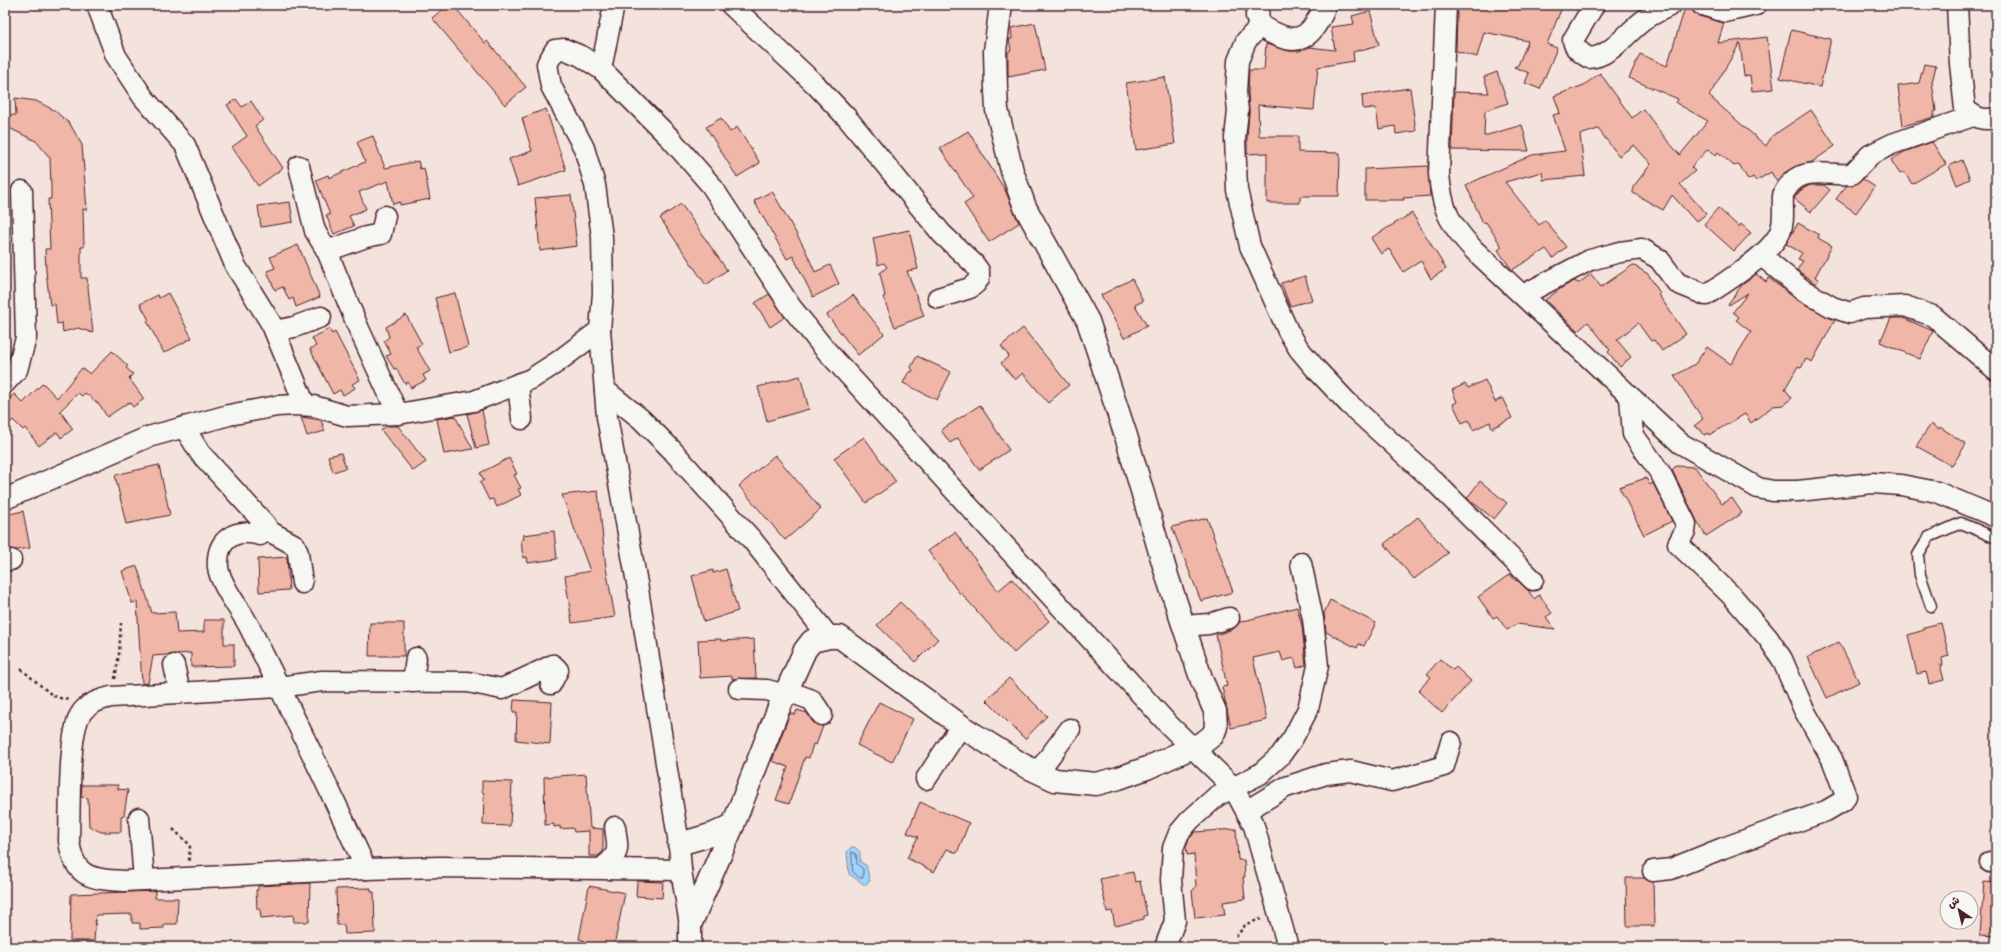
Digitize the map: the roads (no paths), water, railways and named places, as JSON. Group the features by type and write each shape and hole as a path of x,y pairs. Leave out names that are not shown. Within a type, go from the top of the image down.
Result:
{"main road":[{"path":"690,947 690,925 733,825 778,710 805,650 812,641 829,637 840,637 961,726 1023,765 1055,780 1096,784 1147,768 1204,742 1213,735 1216,718 1167,576 1126,436 1088,321 1025,207 1012,172 997,110 995,51 1001,5"},
{"path":"1258,5 1257,16 1260,26 1290,40 1302,38 1310,33 1324,11 1325,5"},
{"path":"679,844 714,834 733,825"}],"street":[{"path":"97,5 116,56 143,97 185,145 200,177 214,219 235,265 258,300 275,331 305,405"},
{"path":"601,69 614,5"},
{"path":"731,5 816,85 848,119 942,234 974,264 979,271 979,278 970,288 938,298"},
{"path":"1446,5 1438,174 1441,200 1449,218 1462,237 1630,398 1680,443 1758,488 1773,491 1798,491 1872,483 1900,485 1937,492 1996,517"},
{"path":"1594,5 1573,40 1574,45 1580,53 1589,58 1601,55 1614,47 1643,21 1671,5"},
{"path":"1702,5 1725,12 1756,5"},
{"path":"1957,5 1965,109 1974,116 1985,121 1996,118"},
{"path":"1260,26 1246,40 1238,61 1236,92 1238,111 1235,138 1237,190 1250,246 1288,331 1309,362 1349,404 1436,483 1534,580"},
{"path":"690,925 681,870 679,844 637,584 607,417 600,330 603,293 602,237 595,185 584,148 551,86 546,64 555,50 564,49 580,56 601,69 671,139 711,185 791,307 823,347 1190,748 1233,787 1254,826 1288,947"},
{"path":"1523,296 1590,260 1620,252 1642,249 1659,259 1677,283 1706,295 1762,256 1780,233 1783,219 1783,194 1790,184 1799,176 1816,172 1839,175 1852,174 1870,154 1892,144 1974,116"},
{"path":"300,166 315,231 327,251 358,327 398,414"},
{"path":"5,383 17,370 26,338 22,191"},
{"path":"327,251 366,237 381,234 385,216"},
{"path":"1762,256 1803,290 1832,307 1850,313 1864,308 1905,306 1933,316 1996,370"},
{"path":"275,331 294,327 321,317"},
{"path":"5,499 148,437 229,415 277,406 305,405 314,406 347,416 398,414 474,401 532,379 556,363 577,345 600,330"},
{"path":"518,384 522,419"},
{"path":"604,390 641,419 671,450 753,541 829,637"},
{"path":"1630,398 1633,434 1661,474 1686,524 1685,531 1678,544 1732,597 1768,638 1782,659 1804,710 1832,759 1846,796 1843,801 1826,811 1723,848 1671,869 1653,872"},
{"path":"184,427 200,453 266,525 267,530 295,545 298,553 302,583"},
{"path":"267,530 260,535 242,532 231,536 223,543 218,557 218,569 222,580 244,616 280,687 333,795 366,869"},
{"path":"1165,947 1175,921 1171,880 1173,848 1179,834 1190,820 1217,796 1260,774 1280,756 1293,738 1308,709 1318,666 1313,619 1301,563"},
{"path":"1184,626 1209,624 1229,618"},
{"path":"413,682 416,658"},
{"path":"174,665 180,693"},
{"path":"551,684 558,670 553,665 502,689 468,682 322,681 280,687 111,697 98,700 88,706 80,715 73,748 69,841 71,858 76,867 91,877 124,881 366,869 504,866 681,870"},
{"path":"739,689 767,690 812,700 822,715"},
{"path":"926,778 961,726"},
{"path":"1038,772 1070,729"},
{"path":"1246,811 1286,787 1326,774 1351,771 1392,781 1444,766 1451,742"},
{"path":"139,818 144,880"},
{"path":"602,868 615,858 618,848 615,827"}],"lane":[{"path":"1931,606 1920,575 1918,555 1929,537 1961,523 1996,538"}],"water":[{"path":"851,847 855,847 860,852 860,862 866,865 870,881 865,885 849,874 847,852"}]}
